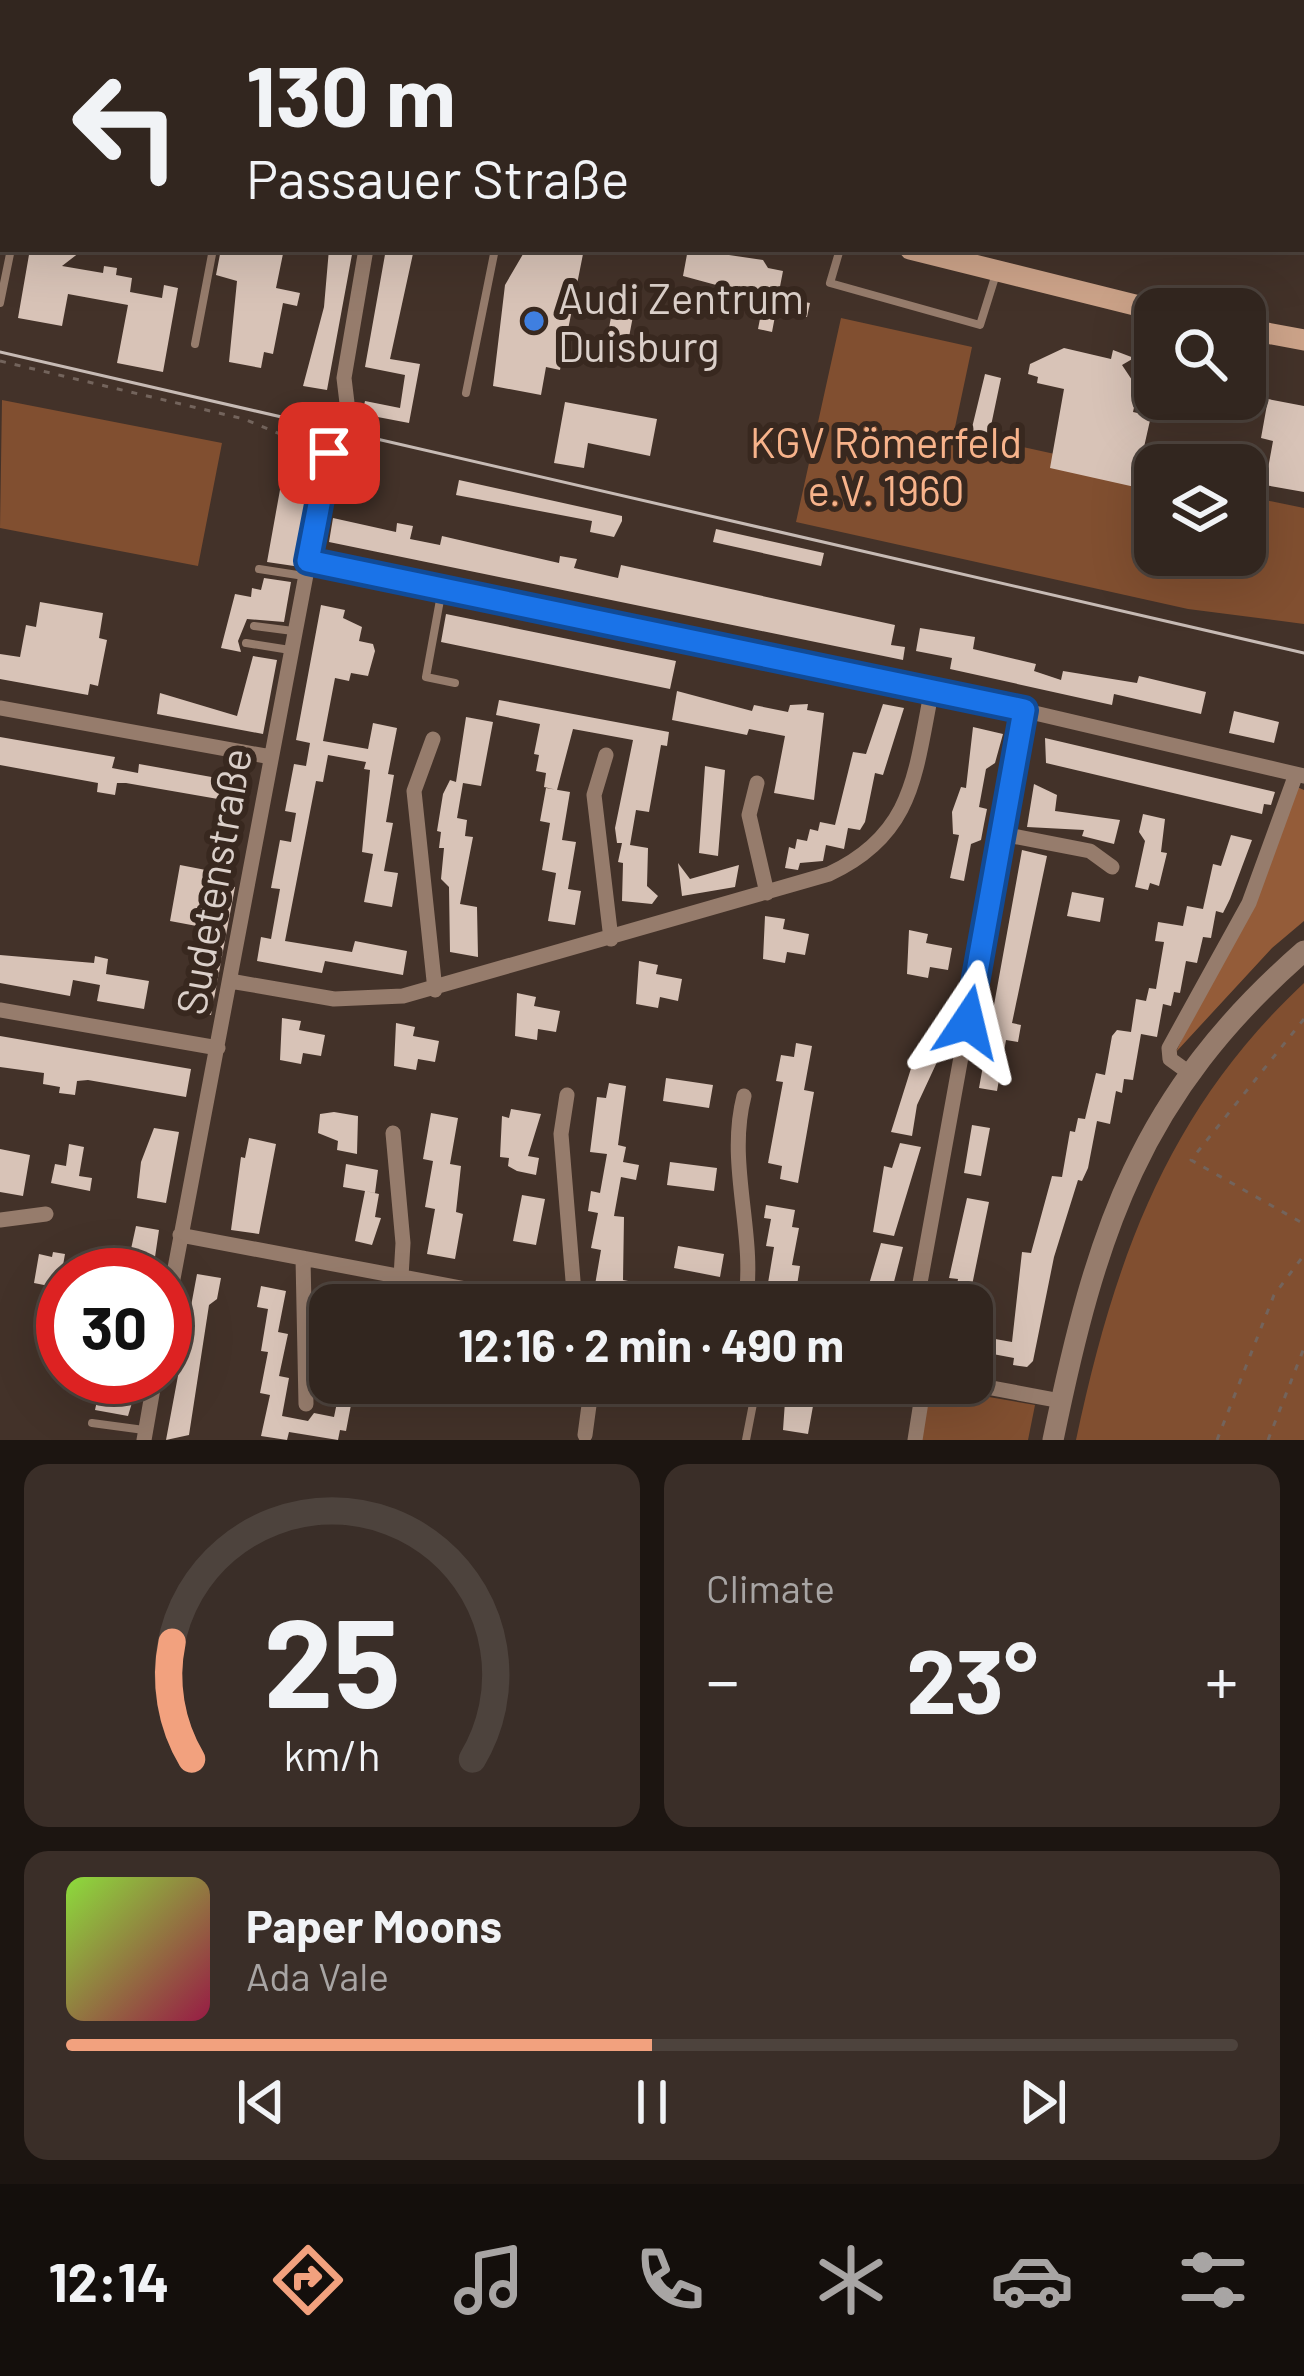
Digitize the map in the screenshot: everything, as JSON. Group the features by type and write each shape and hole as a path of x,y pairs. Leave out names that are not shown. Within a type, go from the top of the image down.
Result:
{"main road":[{"path":"926,252 1134,304"},
{"path":"1266,333 1304,340"}],"street":[{"path":"347,403 344,378 365,252"},
{"name":"Sudetenstraße","path":"179,1248 329,453"},
{"path":"307,569 442,588 932,689 1300,775 1249,903 1169,1048 1170,1059 1188,1072"},
{"path":"230,981 334,999 435,990 830,874 881,842 900,818 913,785 932,689"},
{"path":"0,708 272,757"},
{"path":"920,1284 1024,710"},
{"path":"433,739 414,791 435,990"},
{"path":"607,755 594,795 610,939"},
{"path":"757,783 749,815 766,893"},
{"path":"1002,834 1090,851 1112,867"},
{"path":"1053,1440 1088,1281 1114,1202 1188,1072 1256,993 1304,951"},
{"path":"0,1010 218,1048"},
{"path":"566,1095 561,1134 573,1284"},
{"path":"744,1096 734,1133 748,1284"},
{"path":"393,1132 403,1243 401,1277"},
{"path":"0,1220 46,1214"},
{"path":"181,1235 438,1284"},
{"path":"303,1258 306,1404"},
{"path":"993,1388 1061,1401"},
{"path":"145,1435 150,1404"},
{"path":"585,1435 589,1404"},
{"path":"914,1440 920,1404"}],"lane":[{"path":"195,344 212,252"},
{"path":"466,393 494,252"},
{"path":"839,252 830,284 980,325 988,264"},
{"path":"0,303 7,255"},
{"path":"259,569 307,569"},
{"path":"442,588 426,677 455,682"},
{"path":"254,626 295,631"},
{"path":"246,643 292,650"},
{"path":"746,1440 753,1404"},
{"path":"92,1423 145,1435"}],"path":[{"path":"0,361 274,427 297,444 329,453"},
{"path":"316,438 300,434 306,405 321,408"},
{"path":"1304,1019 1190,1160 1304,1224"},
{"path":"1217,1440 1274,1295 1304,1255"},
{"path":"1268,1440 1304,1348"}],"green space":[{"name":"KGV Römerfeld e.V. 1960","path":"841,318 972,347 954,432 1134,471 1134,576 1266,576 1266,500 1304,508 1304,624 1188,609 796,522"},
{"path":"2,400 222,443 198,566 0,528"},
{"path":"1304,983 1304,1440 1076,1440 1108,1311 1153,1192 1216,1083 1256,1032"},
{"path":"993,1398 1035,1405 1028,1440 921,1440 928,1404 993,1404"}],"shaded area":[{"path":"1297,787 1304,790 1304,921 1272,948 1176,1052"}],"building":[{"path":"29,252 80,252 62,266 103,273 104,266 117,268 116,275 132,278 130,292 162,298 164,285 178,288 163,372 117,363 128,305 68,294 62,326 18,318"},
{"path":"220,252 283,252 276,288 300,293 297,306 283,303 273,354 264,352 261,368 229,362 237,281 216,275"},
{"path":"329,252 352,252 327,390 303,386 324,307"},
{"path":"385,252 413,252 390,359 420,364 409,423 362,414 365,401 400,408 405,375 365,367"},
{"name":"Audi Zentrum Duisburg","path":"524,252 583,252 560,370 546,367 541,395 493,386 505,285"},
{"path":"687,252 763,260 768,268 783,271 778,297 810,303 807,317 776,311 772,332 758,329 764,298 683,276"},
{"path":"612,312 633,316 626,353 605,349"},
{"path":"1064,348 1111,359 1113,350 1134,358 1122,365 1134,383 1134,420 1150,420 1145,444 1134,444 1134,487 1050,468 1064,389 1037,383 1038,377 1028,374 1030,364"},
{"path":"985,374 1001,378 988,440 970,436"},
{"path":"1268,399 1304,406 1304,492 1266,485 1273,441 1261,438"},
{"path":"565,402 657,419 650,456 588,443 584,468 554,463"},
{"path":"285,462 313,467 294,566 267,562"},
{"path":"459,480 622,516 622,521 614,537 590,532 592,521 456,495"},
{"path":"333,518 396,532 397,523 413,526 410,539 440,545 442,536 559,563 560,556 577,559 574,568 618,578 621,565 895,625 891,645 905,647 903,660 329,542"},
{"path":"716,529 824,553 821,566 713,542"},
{"path":"264,578 291,582 284,622 247,619 238,641 241,652 221,648 235,594 251,597 252,588 261,590"},
{"path":"40,602 103,613 99,638 107,640 98,686 90,684 88,695 0,679 0,654 20,657 26,625 36,627"},
{"path":"321,605 345,610 343,618 362,627 359,641 373,644 368,676 351,673 349,681 335,678 323,741 368,749 373,723 397,728 388,774 394,775 386,822 393,823 384,871 398,873 392,907 364,902 373,854 362,852 370,770 364,769 366,762 328,755 323,782 316,781 285,941 352,952 355,941 407,951 403,975 325,961 322,973 257,961 261,937 271,939 280,889 271,888 280,840 291,842 296,813 285,811 294,764 306,766 310,743 296,740"},
{"path":"446,614 676,661 670,689 441,642"},
{"path":"920,628 975,637 973,649 1036,664 1034,671 1061,680 1063,671 1137,683 1139,676 1206,692 1201,714 1114,694 1112,705 950,669 952,658 916,651"},
{"path":"253,656 277,660 263,734 157,714 160,693 237,716"},
{"path":"677,691 752,711 754,705 788,712 790,705 808,704 807,710 824,713 814,800 774,793 785,736 749,729 747,735 672,720"},
{"path":"499,700 669,732 667,746 661,745 649,812 636,810 630,845 648,848 647,886 658,896 652,904 622,901 623,863 618,862 622,843 617,843 615,828 633,740 573,729 557,790 544,787 546,773 536,771 539,755 534,754 540,724 496,715"},
{"path":"883,704 904,708 883,775 875,773 865,822 860,830 848,828 844,849 826,845 823,861 800,863 798,870 785,868 789,847 795,849 797,839 807,841 810,829 818,831 820,822 835,825 853,752 866,754"},
{"path":"1234,711 1279,722 1274,743 1229,733"},
{"path":"466,717 493,722 481,786 463,783 457,818 467,820 465,836 473,837 460,904 477,907 478,957 450,952 449,887 441,879 444,848 439,848 441,832 437,831 443,794 450,780 456,782"},
{"path":"973,727 1003,734 995,763 986,769 979,807 987,809 981,840 971,844 964,881 950,878 959,835 953,834 952,812 961,787 966,788"},
{"path":"0,737 115,757 112,768 138,773 139,764 245,783 241,803 126,783 117,783 115,795 97,792 98,783 0,765"},
{"path":"1045,738 1275,792 1262,814 1046,763"},
{"path":"705,766 725,770 718,856 699,853"},
{"path":"1034,784 1057,795 1055,811 1120,820 1114,844 1082,836 1084,830 1027,827"},
{"path":"546,788 570,792 562,840 576,842 568,889 581,891 575,925 548,921 556,873 542,870 550,823 540,821"},
{"path":"1143,814 1165,819 1161,852 1167,853 1159,886 1150,883 1148,890 1135,887 1145,841 1139,832"},
{"path":"1231,835 1252,840 1223,913 1216,911 1211,938 1203,937 1197,963 1186,961 1180,993 1174,992 1171,1006 1163,1004 1157,1037 1141,1034 1133,1080 1124,1079 1122,1093 1116,1091 1110,1124 1097,1121 1088,1168 1082,1181 1078,1180 1054,1257 1033,1361 1027,1367 1013,1365 1014,1358 993,1354 993,1339 1012,1342 1022,1252 1031,1253 1052,1176 1062,1177 1070,1131 1075,1132 1078,1118 1085,1119 1096,1073 1105,1075 1112,1036 1117,1030 1131,1032 1136,999 1146,1001 1149,988 1156,989 1164,942 1155,941 1158,922 1183,926 1187,906 1203,909 1213,864 1221,866"},
{"path":"1022,850 1047,856 1012,1023 1021,1025 1018,1042 1006,1040 997,1091 979,1088"},
{"path":"678,863 690,879 739,865 735,887 682,896"},
{"path":"180,865 211,871 209,882 235,887 211,1015 192,1012 195,999 189,997 202,927 170,921"},
{"path":"1072,892 1104,898 1100,922 1067,916"},
{"path":"765,916 785,919 783,929 809,934 805,955 787,952 785,963 763,959"},
{"path":"909,930 928,934 926,943 952,948 948,970 930,967 928,978 907,974"},
{"path":"0,955 94,963 95,956 108,959 106,974 149,981 144,1009 97,1001 100,985 73,980 70,996 0,983"},
{"path":"639,961 658,965 656,974 682,979 678,1001 660,997 658,1008 636,1004"},
{"path":"517,993 536,997 534,1006 560,1011 556,1032 538,1029 537,1040 515,1036"},
{"path":"282,1018 301,1021 299,1030 325,1035 321,1056 303,1053 301,1064 280,1060"},
{"path":"396,1023 415,1027 413,1036 439,1041 435,1062 418,1059 416,1070 394,1066"},
{"path":"0,1036 191,1069 186,1097 88,1080 77,1081 75,1095 59,1093 60,1087 43,1084 44,1073 0,1067"},
{"path":"796,1043 812,1046 804,1090 814,1092 798,1183 780,1179 782,1166 768,1163 783,1082 776,1081 781,1055 794,1057"},
{"path":"919,1043 939,1046 937,1062 917,1105 912,1136 891,1132"},
{"path":"666,1078 713,1085 709,1108 663,1101"},
{"path":"609,1083 626,1086 618,1145 626,1147 623,1162 639,1165 636,1180 621,1177 614,1216 624,1217 623,1280 644,1284 595,1284 601,1250 591,1248 598,1213 588,1211 591,1191 600,1193 607,1154 590,1152 597,1097 606,1098"},
{"path":"511,1109 541,1114 528,1156 539,1158 536,1175 517,1171 508,1166 509,1158 500,1157 502,1116 509,1118"},
{"path":"431,1113 458,1118 450,1164 461,1166 456,1212 463,1214 455,1259 427,1254 435,1209 425,1207 433,1161 423,1159"},
{"path":"320,1114 358,1116 357,1154 337,1150 338,1141 318,1133"},
{"path":"972,1125 990,1128 981,1176 964,1173"},
{"path":"154,1128 179,1132 166,1203 137,1198 141,1162"},
{"path":"249,1138 276,1144 259,1234 231,1230 241,1157 245,1158"},
{"path":"900,1143 921,1147 894,1236 873,1232 884,1166 892,1168"},
{"path":"69,1144 84,1147 79,1176 92,1178 90,1191 51,1183 55,1164 66,1166"},
{"path":"0,1149 30,1155 23,1196 0,1192"},
{"path":"670,1162 717,1168 714,1191 667,1185"},
{"path":"346,1164 378,1170 375,1193 343,1187"},
{"path":"365,1191 379,1194 375,1217 381,1218 372,1245 355,1241"},
{"path":"522,1195 545,1199 536,1245 513,1241"},
{"path":"967,1198 989,1202 972,1284 957,1284 958,1279 949,1278"},
{"path":"766,1205 795,1210 792,1227 799,1228 792,1265 800,1266 797,1284 768,1284 774,1247 766,1246 771,1219 764,1218"},
{"path":"136,1226 159,1230 156,1248 131,1248"},
{"path":"881,1243 903,1247 893,1284 869,1284"},
{"path":"678,1246 724,1254 720,1277 674,1268"},
{"path":"197,1274 221,1278 217,1299 209,1305 189,1435 166,1440 173,1404 192,1404 192,1301"},
{"path":"261,1286 286,1291 278,1332 288,1334 279,1376 289,1378 282,1416 308,1421 314,1413 334,1417 337,1404 351,1404 346,1431 340,1430 338,1440 289,1432 287,1440 261,1436 270,1395 260,1393 268,1352 261,1351 268,1309 257,1307"},
{"path":"96,1404 132,1404 128,1416 95,1410"},
{"path":"785,1404 813,1406 808,1434 783,1430"}],"tram line":[{"path":"0,352 1304,653"}],"place":[{"name":"Audi Zentrum Duisburg","path":"534,321"}],"route":[{"path":"329,453 308,561 1024,710 968,1022"}]}
